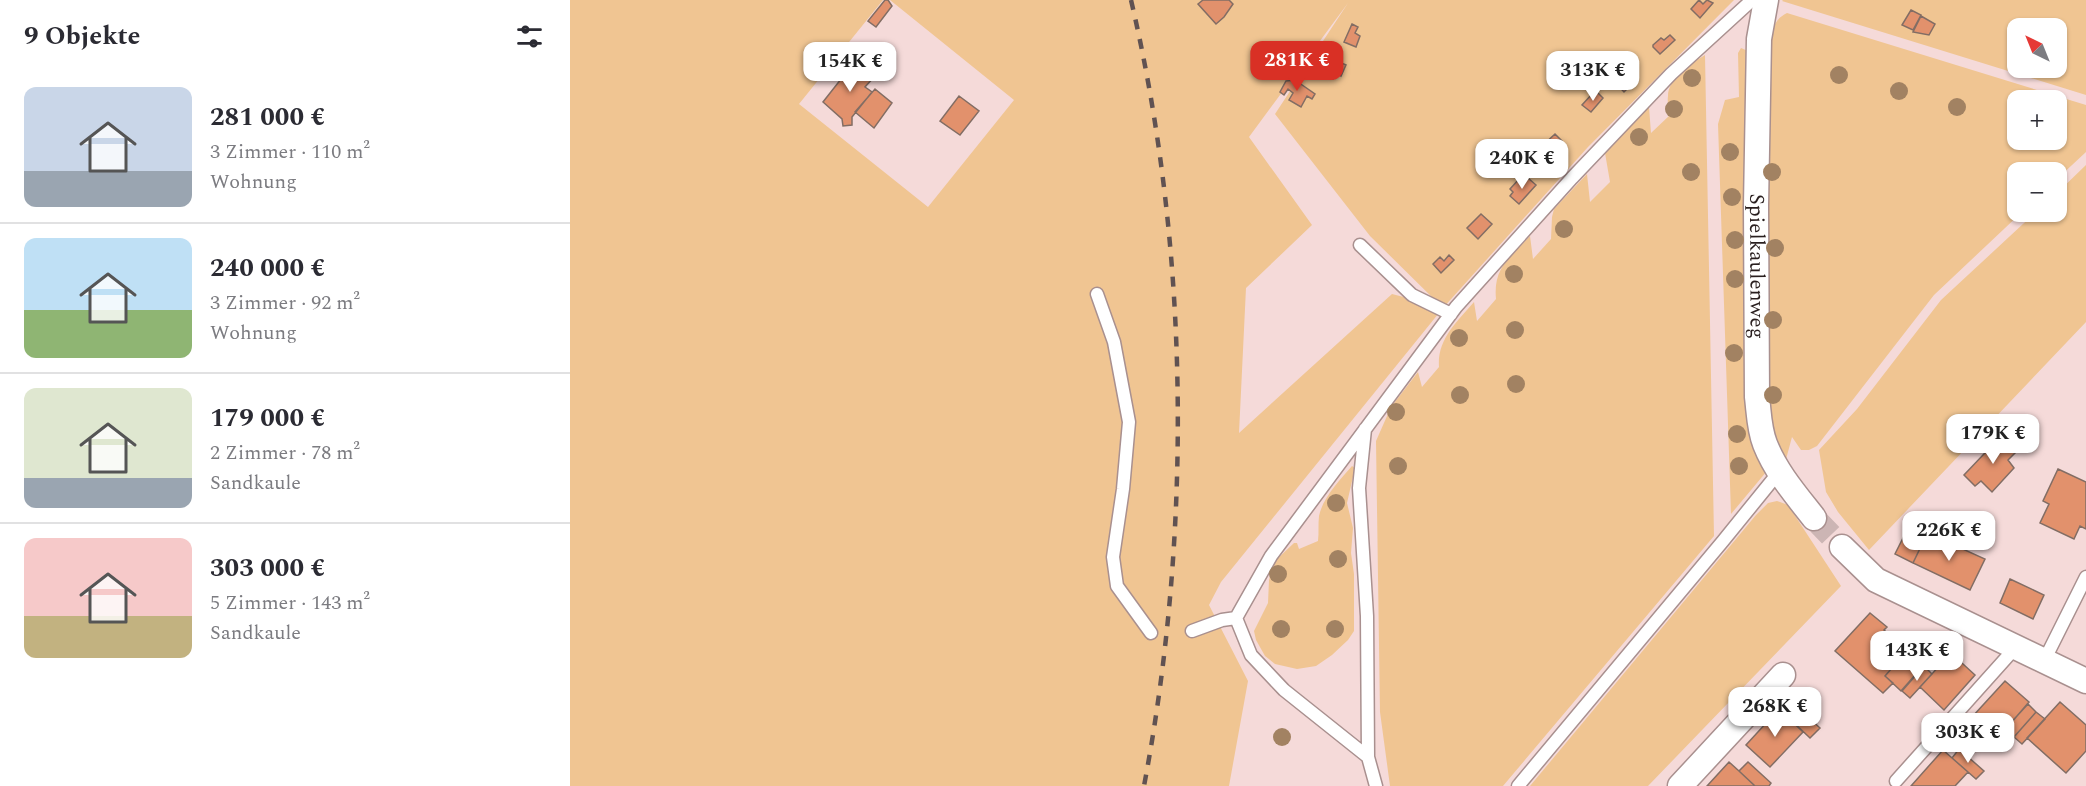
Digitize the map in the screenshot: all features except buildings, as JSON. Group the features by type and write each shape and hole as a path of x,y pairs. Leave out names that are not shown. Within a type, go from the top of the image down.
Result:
{"street":[{"name":"Spielkaulenweg","path":"1766,0 1759,39 1756,205 1757,398 1760,426 1765,443 1779,472 1814,518"},
{"path":"1842,547 1876,580 2086,681"},
{"path":"1680,786 1783,675"}],"lane":[{"path":"1236,618 1271,556 1451,314 1572,178 1662,83 1752,0"},
{"path":"1360,245 1412,295 1451,314"},
{"path":"1097,294 1114,342 1129,422 1124,489 1113,557 1117,586 1151,633"},
{"path":"1365,428 1359,488 1367,616 1368,757 1376,786"},
{"path":"1518,786 1779,472"},
{"path":"2044,661 2086,577"},
{"path":"1192,631 1222,620 1236,618"},
{"path":"1236,618 1251,655 1284,690 1368,757"},
{"path":"1896,781 2016,647"}],"shaded area":[{"path":"570,0 883,0 799,104 928,207 1014,100 890,0 1734,0 1588,147 1443,308 1221,582 1209,605 1248,681 1229,786 570,786","holes":["1348,3 1275,114 1370,236 1442,307 1392,294 1239,433 1246,288 1312,225 1249,137"]},
{"path":"2086,0 2086,95 2031,78 2067,78 2067,18 2007,18 2007,71 1782,1"},
{"path":"1787,13 2037,90 2007,90 2007,150 2067,150 2067,99 2086,105 2086,152 2067,170 2067,162 2007,162 2007,222 2011,222 1934,295 1817,446 1809,450 1801,450 1792,437 1785,463 1771,428 1766,353 1770,51 1775,24"},
{"path":"1741,48 1748,51 1767,471 1731,514 1718,124 1725,100 1739,97 1738,53"},
{"path":"1705,55 1714,536 1503,786 1390,786 1380,712 1376,441 1391,407 1418,372 1422,387 1439,367 1441,348 1449,331 1474,302 1477,321 1496,299 1497,279 1504,264 1530,236 1533,259 1551,239 1554,209 1587,174 1590,202 1610,182 1605,153 1649,107 1651,133 1670,115 1668,99 1672,83 1681,72"},
{"path":"2086,165 2086,322 1869,550 1838,512 1826,492 1819,450 1857,409 1941,300 2025,222 2067,222 2067,183"},
{"path":"1352,466 1355,468 1347,503 1353,528 1351,553 1354,574 1354,631 1332,655 1316,666 1297,669 1275,664 1265,656 1254,631 1268,603 1269,580 1275,561 1294,543 1297,543 1299,549 1318,541 1319,516 1324,502"},
{"path":"1777,501 1788,505 1841,586 1648,786 1530,786 1756,515 1768,503"}],"tunnel":[{"path":"1814,518 1842,547"}],"railway":[{"path":"1131,0 1150,95 1165,193 1174,292 1178,392 1177,492 1171,592 1160,690 1144,786"}]}
